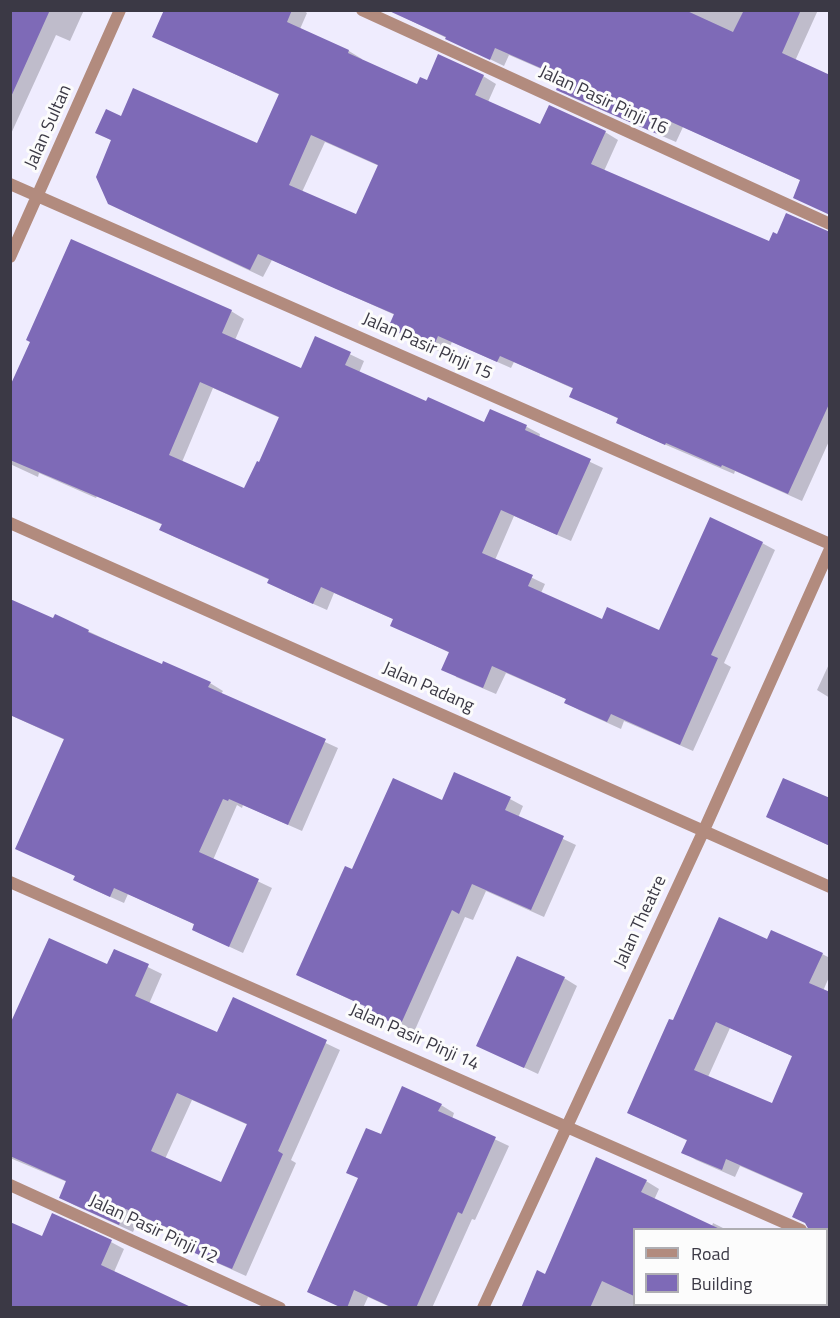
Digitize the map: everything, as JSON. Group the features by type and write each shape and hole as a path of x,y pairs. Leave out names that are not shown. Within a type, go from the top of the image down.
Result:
{"street":[{"name":"Jalan Sultan","path":"10,258 120,10"},
{"name":"Jalan Pasir Pinji 16","path":"362,10 830,224"},
{"name":"Jalan Pasir Pinji 15","path":"10,184 830,544"},
{"name":"Jalan Padang","path":"10,523 830,887"},
{"name":"Jalan Theatre","path":"483,1308 704,830 830,549"},
{"name":"Jalan Pasir Pinji 14","path":"10,882 567,1125 797,1228"},
{"name":"Jalan Pasir Pinji 12","path":"10,1185 280,1308"}],"building":[{"path":"10,10 50,10 10,99"},
{"path":"164,10 292,10 287,22 417,84 420,77 427,80 438,54 484,75 475,95 540,124 549,105 606,131 591,164 769,241 773,232 777,234 786,213 830,232 830,402 788,494 616,423 618,418 569,397 573,388 500,356 497,362 438,336 433,348 388,328 394,314 258,254 250,270 108,204 96,177 111,140 95,133 106,109 121,116 133,88 257,143 279,94 152,37","holes":["311,135 378,165 356,214 289,185"]},
{"path":"387,10 685,10 733,32 744,10 801,10 782,53 830,75 830,215 793,198 800,180 669,121 662,136 556,90 561,77 495,48 490,60"},
{"path":"71,239 232,310 222,333 301,368 315,336 351,352 345,365 426,401 428,397 484,422 490,409 527,425 525,430 591,459 557,535 501,510 482,553 533,575 528,586 602,619 607,607 659,630 710,517 763,542 711,655 718,658 680,745 611,714 607,722 564,703 566,699 492,666 483,688 441,670 449,652 390,626 393,619 321,587 313,604 267,583 269,579 159,530 162,524 10,460 10,386 30,342 26,340","holes":["200,382 279,417 259,462 257,461 244,488 169,455"]},
{"path":"10,599 53,618 55,614 89,630 88,632 211,682 208,687 326,739 288,825 229,799 228,801 223,799 199,852 259,879 229,947 192,930 194,924 114,888 110,897 73,880 75,876 15,849 64,739 10,715"},
{"path":"454,772 511,797 505,810 564,836 531,910 472,884 459,914 452,910 400,1026 363,1010 365,1006 296,975 345,866 352,869 393,778 442,800"},
{"path":"783,778 830,798 830,846 766,817"},
{"path":"719,917 767,939 771,930 823,953 809,983 830,992 830,1230 828,1228 808,1228 805,1223 792,1217 803,1193 726,1159 722,1170 681,1153 687,1140 627,1113 669,1019 673,1020","holes":["716,1022 792,1056 772,1103 694,1070"]},
{"path":"49,938 107,964 114,949 149,964 135,996 217,1032 233,997 327,1040 278,1151 283,1154 232,1269 190,1251 195,1240 126,1209 119,1225 59,1198 66,1181 10,1156 10,1024","holes":["177,1093 247,1124 221,1182 151,1151"]},
{"path":"517,956 565,977 524,1068 476,1046"},
{"path":"402,1086 442,1104 438,1111 496,1137 462,1214 458,1212 416,1308 393,1308 354,1290 347,1308 342,1308 307,1292 358,1178 346,1173 366,1128 381,1134"},
{"path":"596,1157 647,1180 641,1192 718,1228 633,1228 633,1296 602,1281 590,1308 521,1308 537,1270 545,1274"},
{"path":"52,1213 112,1240 101,1265 193,1308 10,1308 10,1222 42,1236"}]}
